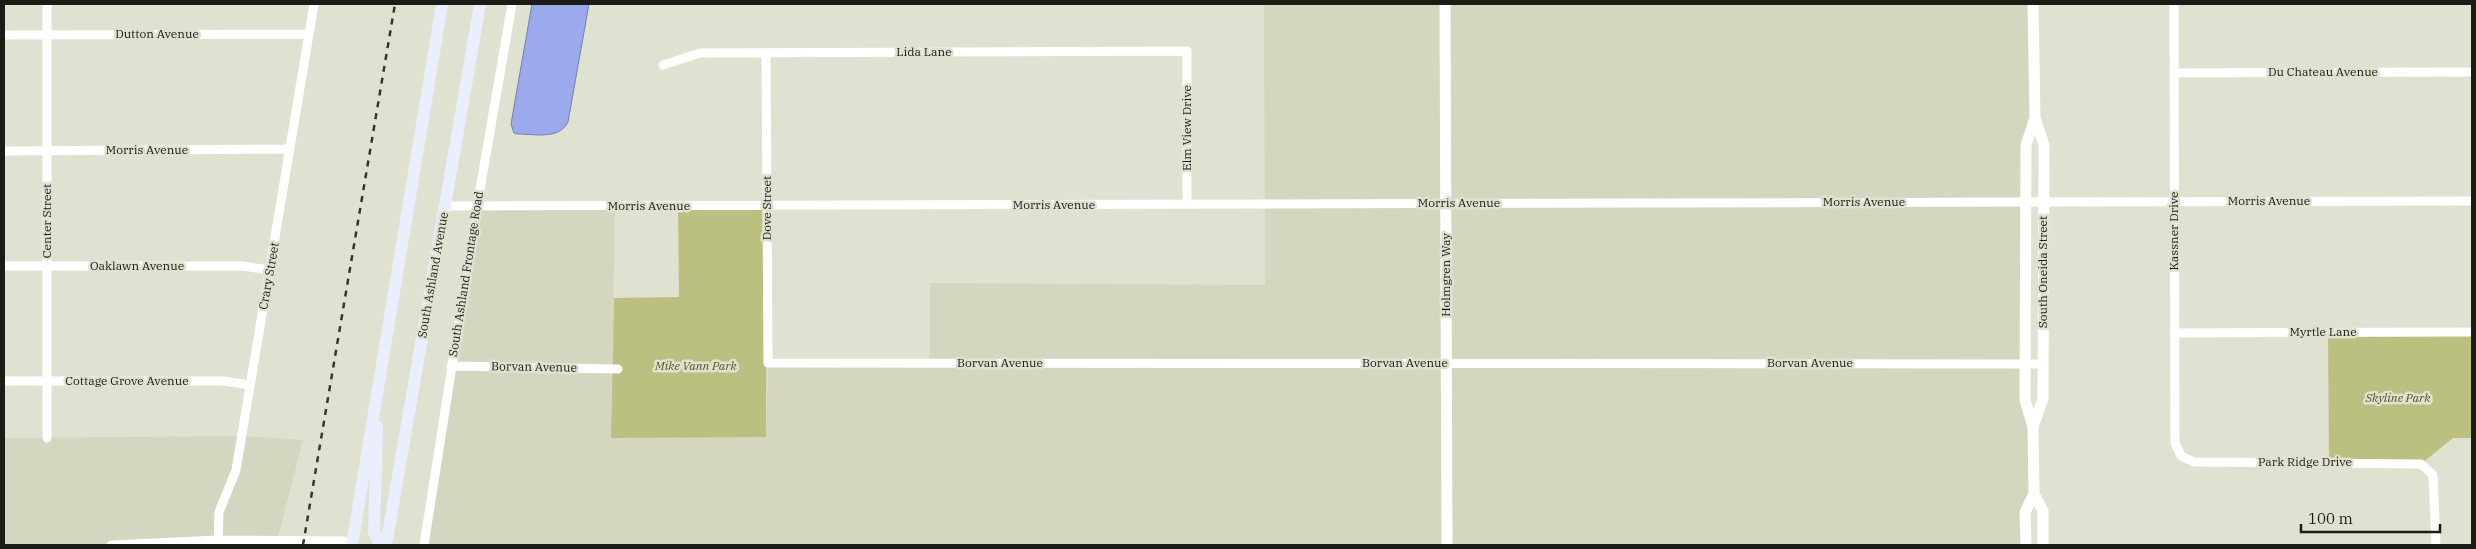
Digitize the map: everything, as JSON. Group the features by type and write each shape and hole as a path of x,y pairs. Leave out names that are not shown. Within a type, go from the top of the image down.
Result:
{"main road":[{"path":"351,545 442,4"},
{"name":"South Ashland Avenue","path":"386,545 480,4"},
{"path":"378,383 374,533 381,545"}],"street":[{"name":"Center Street","path":"46,438 47,4"},
{"name":"Crary Street","path":"218,543 219,512 236,470 314,4"},
{"name":"South Ashland Frontage Road","path":"424,545 451,366 512,4"},
{"name":"Holmgren Way","path":"1445,4 1447,545"},
{"name":"South Oneida Street","path":"2033,427 2043,399 2044,202 2044,145 2035,118 2034,4"},
{"name":"Kassner Drive","path":"2174,4 2175,443 2181,456"},
{"name":"Dutton Avenue","path":"4,35 309,34"},
{"name":"Lida Lane","path":"663,65 700,53 1187,51"},
{"name":"Elm View Drive","path":"1187,51 1187,204"},
{"name":"Dove Street","path":"766,53 768,363"},
{"name":"Du Chateau Avenue","path":"2174,73 2472,72"},
{"name":"South Oneida Street","path":"2026,545 2026,512 2034,494 2033,427 2025,400 2026,145 2035,118"},
{"name":"Morris Avenue","path":"4,150 290,150"},
{"name":"Morris Avenue","path":"446,206 2472,200"},
{"name":"Oaklawn Avenue","path":"4,266 243,266 270,270"},
{"name":"Myrtle Lane","path":"2174,332 2472,332"},
{"name":"Borvan Avenue","path":"768,363 2043,364"},
{"name":"Borvan Avenue","path":"451,366 618,369"},
{"name":"Cottage Grove Avenue","path":"4,381 223,381 250,385"},
{"name":"Park Ridge Drive","path":"2181,456 2194,462 2421,464 2429,469 2434,480 2436,545"},
{"name":"South Oneida Street","path":"2034,494 2043,512 2044,545"},
{"path":"111,545 343,541 351,545"}],"shaded area":[{"path":"1264,4 2033,4 2035,118 2026,145 2025,363 2034,494 2025,512 2026,545 424,545 477,207 615,206 611,437 766,437 768,363 930,363 930,283 1265,285"},
{"path":"242,436 303,440 276,545 4,545 4,438"}],"green space":[{"name":"Mike Vann Park","path":"678,206 767,206 766,437 611,438 614,298 679,297"},
{"name":"Skyline Park","path":"2328,332 2472,332 2472,438 2453,438 2421,464 2329,462"}],"water":[{"path":"532,4 589,4 568,122 559,131 546,135 514,133 511,124"}],"railway":[{"path":"303,545 395,4"}]}
